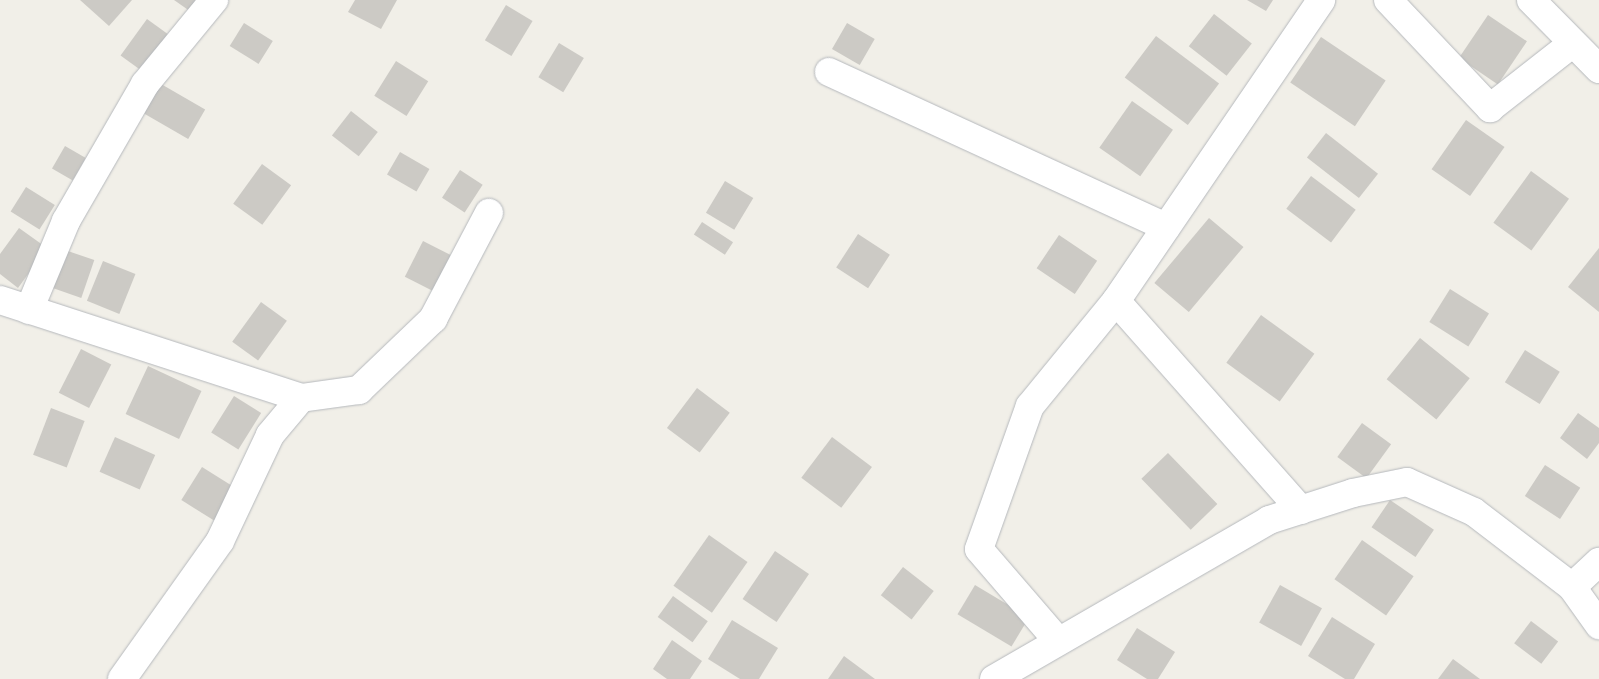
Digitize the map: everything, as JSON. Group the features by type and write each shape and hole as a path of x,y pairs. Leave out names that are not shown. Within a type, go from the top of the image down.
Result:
{"street":[{"path":"29,310 66,222 145,84 214,0"},
{"path":"1058,641 979,549 1030,406 1116,301 1321,0"},
{"path":"1388,0 1490,108 1573,43"},
{"path":"1531,0 1599,69"},
{"path":"829,72 1166,227"},
{"path":"0,300 301,398 359,390 433,320 489,213"},
{"path":"1116,301 1301,510"},
{"path":"122,679 220,541 270,435 301,398"},
{"path":"994,679 1270,520 1353,493 1407,482 1474,512 1572,586 1599,625"},
{"path":"1572,586 1599,562"}],"building":[{"path":"80,0 132,0 109,26"},
{"path":"174,0 204,0 194,14"},
{"path":"355,0 397,0 381,29 348,12"},
{"path":"1247,0 1273,0 1266,11"},
{"path":"506,5 533,21 511,56 485,40"},
{"path":"1214,14 1252,44 1227,76 1189,46"},
{"path":"1488,15 1527,41 1498,84 1459,58"},
{"path":"147,19 173,38 146,74 121,55"},
{"path":"244,23 273,41 259,64 230,46"},
{"path":"847,23 875,39 860,65 832,49"},
{"path":"1156,36 1219,84 1188,125 1125,78"},
{"path":"1321,37 1386,81 1355,126 1290,83"},
{"path":"559,43 584,58 563,92 538,77"},
{"path":"396,61 428,81 406,116 374,96"},
{"path":"161,84 205,110 188,139 144,113"},
{"path":"1132,101 1173,130 1140,176 1099,148"},
{"path":"351,111 378,132 359,156 332,135"},
{"path":"1466,120 1505,147 1470,196 1432,169"},
{"path":"1326,133 1378,174 1359,198 1307,157"},
{"path":"65,146 86,158 73,181 52,169"},
{"path":"400,152 429,169 416,192 387,175"},
{"path":"262,164 291,185 262,225 233,204"},
{"path":"460,170 483,185 465,212 442,198"},
{"path":"1531,171 1569,199 1531,250 1493,223"},
{"path":"1311,176 1356,210 1331,242 1286,209"},
{"path":"725,181 753,198 734,230 706,213"},
{"path":"26,187 55,205 39,230 11,212"},
{"path":"1209,218 1243,247 1189,312 1154,283"},
{"path":"702,222 733,242 725,255 694,235"},
{"path":"19,228 47,248 18,288 0,274 0,254"},
{"path":"858,234 890,255 868,288 836,268"},
{"path":"1059,235 1097,261 1075,294 1037,268"},
{"path":"423,241 451,255 432,291 405,277"},
{"path":"1599,248 1599,312 1568,287"},
{"path":"65,250 94,260 81,298 52,288"},
{"path":"103,261 135,274 119,314 87,301"},
{"path":"1450,289 1489,313 1468,346 1429,322"},
{"path":"261,302 287,321 258,360 232,342"},
{"path":"1261,315 1314,354 1280,402 1226,363"},
{"path":"1420,338 1470,378 1436,419 1387,379"},
{"path":"81,349 111,364 89,408 59,393"},
{"path":"1525,350 1560,372 1540,404 1505,382"},
{"path":"148,366 201,391 179,439 126,414"},
{"path":"697,388 730,413 700,453 667,428"},
{"path":"234,396 261,413 238,449 211,432"},
{"path":"51,408 85,421 67,468 33,455"},
{"path":"1578,413 1599,428 1599,443 1587,459 1560,438"},
{"path":"1362,423 1391,444 1366,478 1337,457"},
{"path":"115,437 155,455 140,490 100,472"},
{"path":"832,437 872,467 841,508 801,478"},
{"path":"1168,453 1217,504 1191,530 1141,479"},
{"path":"1545,465 1580,488 1560,519 1525,496"},
{"path":"202,467 236,488 215,521 181,500"},
{"path":"1390,500 1434,530 1415,557 1372,527"},
{"path":"709,535 748,562 712,613 673,586"},
{"path":"1362,540 1414,576 1386,615 1334,579"},
{"path":"775,551 809,574 777,622 743,599"},
{"path":"903,567 934,591 912,619 881,595"},
{"path":"975,585 1029,617 1011,647 957,614"},
{"path":"1280,585 1322,608 1301,646 1259,623"},
{"path":"673,596 708,621 693,642 658,617"},
{"path":"1332,617 1375,644 1354,679 1345,679 1308,656"},
{"path":"732,620 778,648 759,679 740,679 708,659"},
{"path":"1531,621 1558,641 1541,664 1514,643"},
{"path":"1137,628 1175,652 1158,679 1147,679 1117,660"},
{"path":"672,640 702,661 690,679 667,679 653,669"},
{"path":"844,656 875,679 828,679"},
{"path":"1453,659 1480,679 1438,679"}]}
